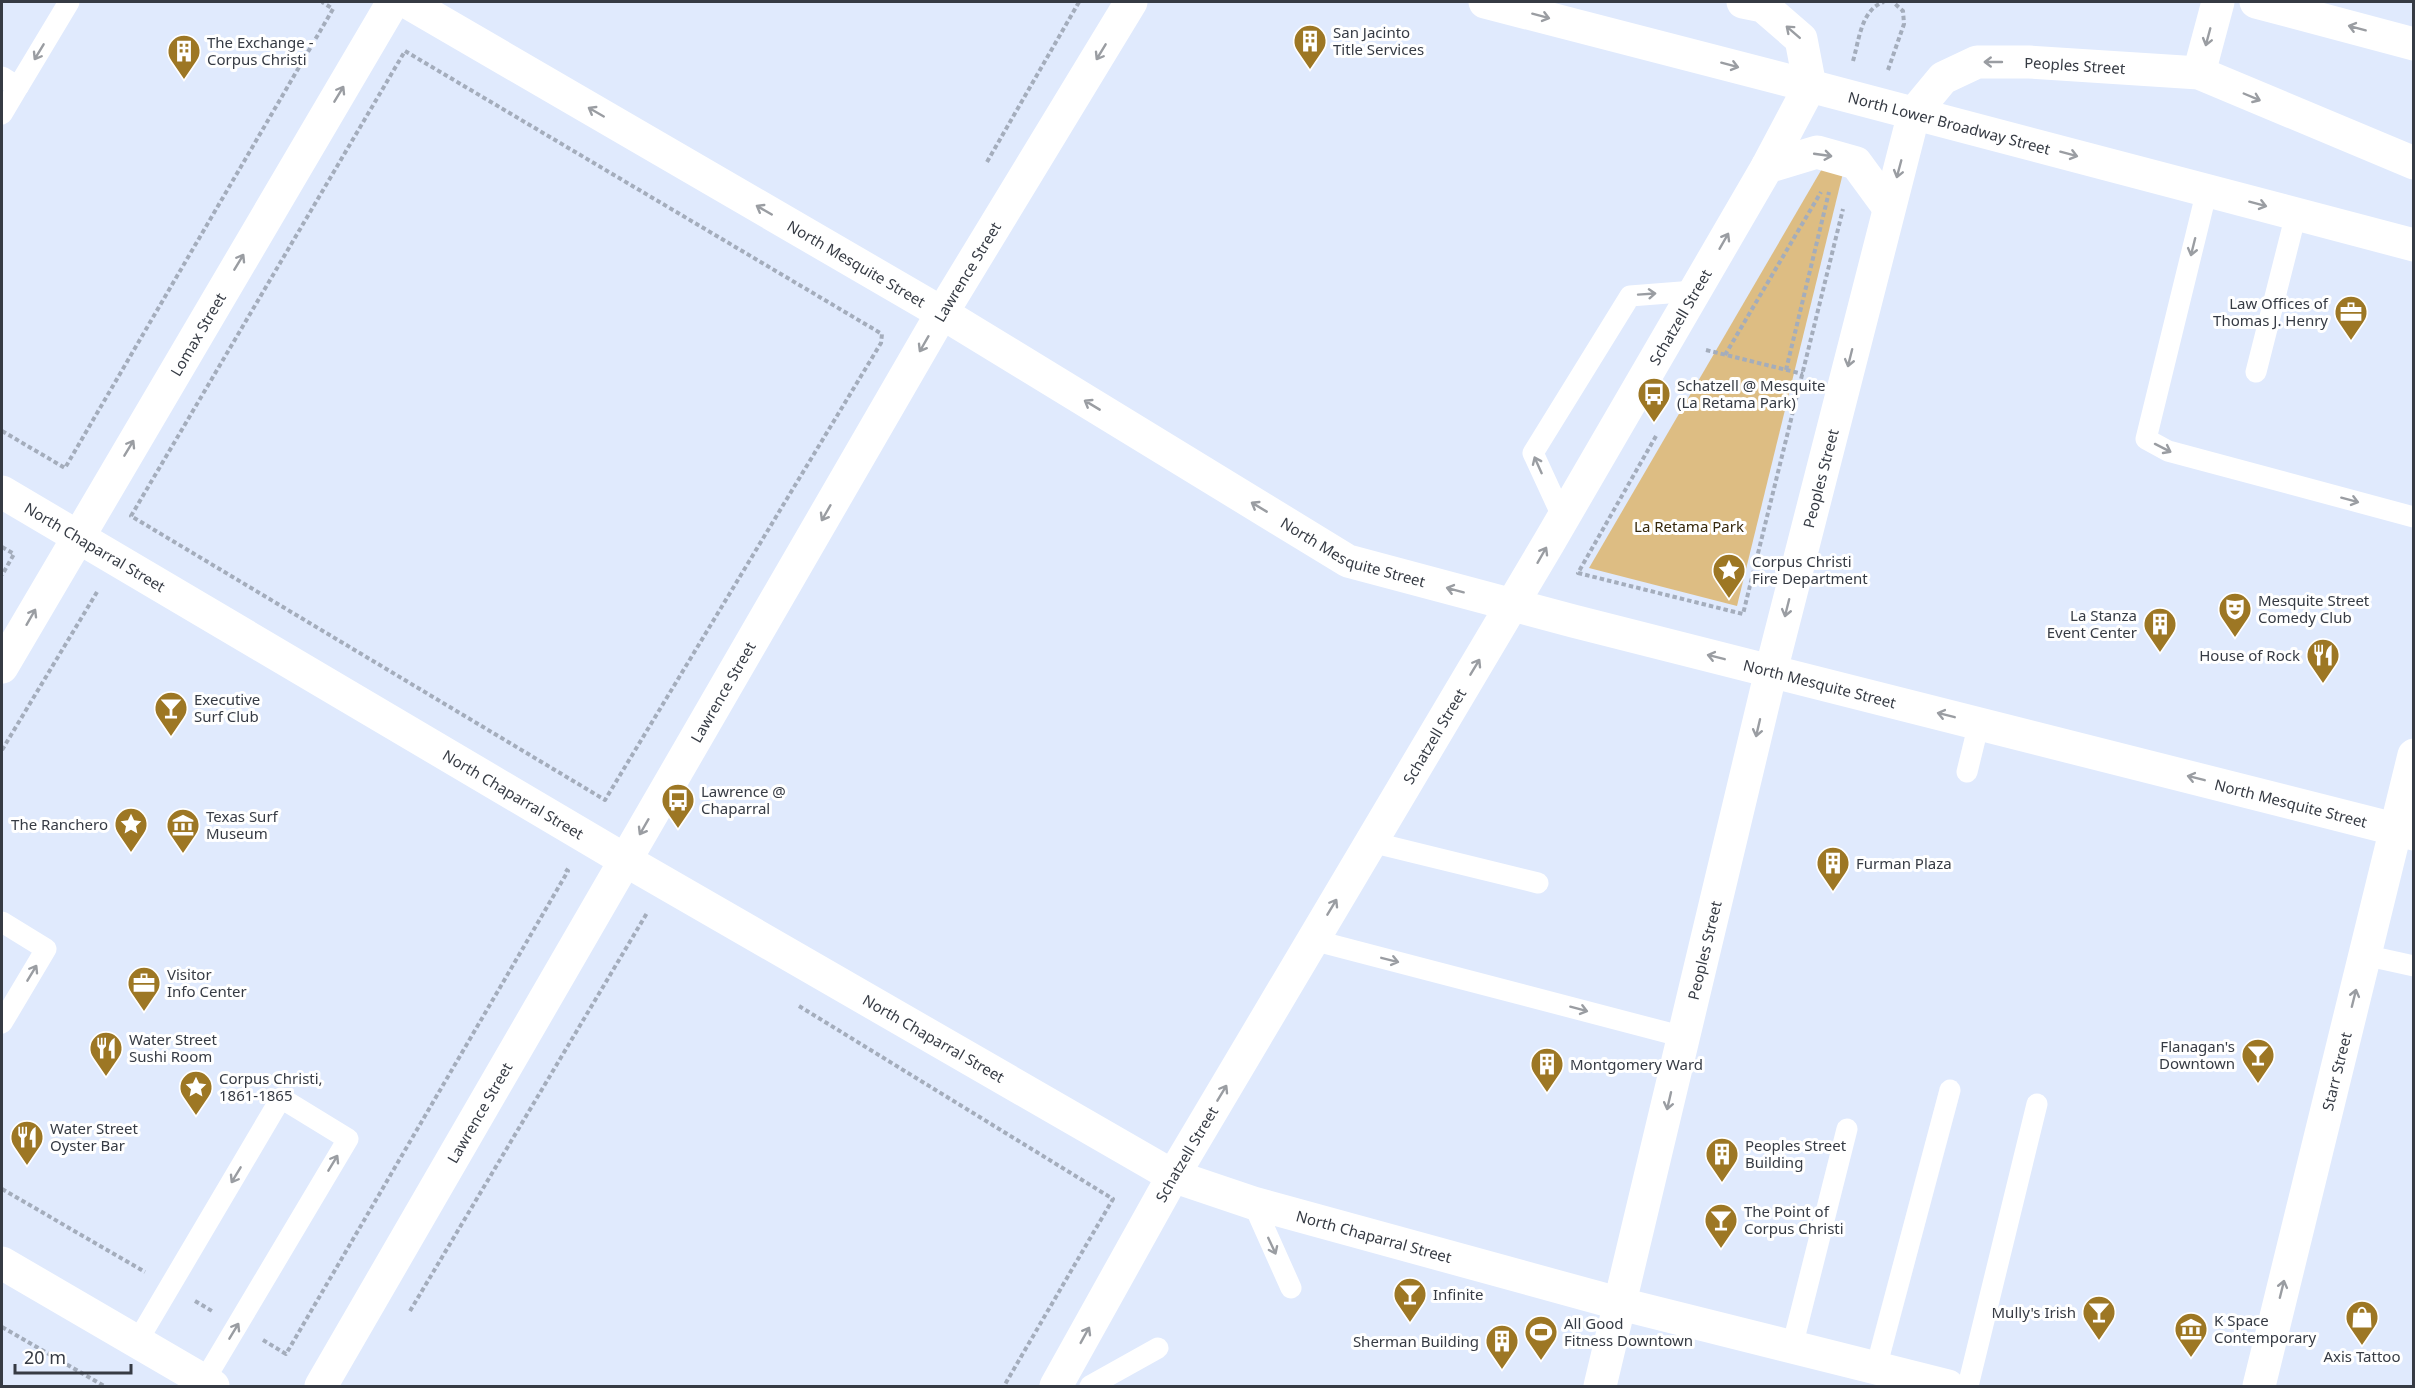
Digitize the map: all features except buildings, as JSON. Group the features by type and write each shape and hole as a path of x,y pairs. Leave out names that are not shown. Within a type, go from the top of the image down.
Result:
{"street":[{"name":"Lomax Street","path":"2,667 393,2"},
{"name":"North Mesquite Street","path":"406,2 942,313 1348,561 1512,605 2404,831"},
{"name":"Lawrence Street","path":"321,1386 942,313 1131,2"},
{"name":"North Lower Broadway Street","path":"1485,2 2414,245"},
{"path":"1743,2 1763,6 1801,39 1810,86"},
{"path":"2199,73 2218,2"},
{"path":"2256,2 2325,10 2414,44"},
{"name":"Peoples Street","path":"1600,1386 1771,671 1914,113 1943,78 1977,62 2029,62 2199,73 2414,163"},
{"name":"Schatzell Street","path":"1056,1386 1173,1176 1563,518 1767,167 1810,86"},
{"path":"1767,167 1817,152 1889,208"},
{"name":"North Chaparral Street","path":"2,492 625,860 1173,1176 1253,1203 1621,1304 1948,1386"},
{"name":"Starr Street","path":"2259,1386 2364,955 2404,831 2414,755"},
{"path":"2,1263 209,1384"}],"lane":[{"path":"2,114 10,82 69,2"},
{"path":"2207,190 2146,439 2168,451 2414,517"},
{"path":"2256,372 2296,214"},
{"path":"1563,518 1533,453 1630,296 1695,291"},
{"path":"1967,772 1979,723"},
{"path":"1371,842 1538,883"},
{"path":"2,922 46,949 2,1023"},
{"path":"1313,940 1684,1037"},
{"path":"2364,955 2414,966"},
{"path":"1876,1368 1950,1090"},
{"path":"137,1342 281,1098 348,1138 237,1326 209,1384"},
{"path":"1968,1386 2037,1104"},
{"path":"1792,1347 1847,1129"},
{"path":"1253,1203 1291,1288"},
{"path":"1090,1386 1158,1348"}],"path":[{"path":"2,430 65,468 333,9 322,2"},
{"path":"984,167 1079,2"},
{"path":"1843,94 1867,14 1875,4 1884,2"},
{"path":"1876,103 1904,24 1903,11 1893,2"},
{"path":"405,51 882,334 880,343 605,800 131,516 405,51"},
{"path":"1786,370 1843,172"},
{"path":"1660,430 1578,573 1743,615 1803,374 1843,172"},
{"path":"1725,355 1821,191"},
{"path":"1700,360 1712,340"},
{"path":"1706,350 1803,374"},
{"path":"2,547 14,554 2,575"},
{"path":"2,750 96,591 106,598"},
{"path":"2,1189 286,1354 568,871 558,865"},
{"path":"408,1314 647,912 657,919"},
{"path":"789,1000 1113,1199 1004,1386"},
{"path":"2,1327 104,1386"}],"green space":[{"name":"La Retama Park","path":"1823,167 1843,173 1737,606 1589,568"}],"place":[{"name":"San Jacinto Title Services","path":"1310,70"},
{"name":"The Exchange - Corpus Christi","path":"184,80"},
{"name":"Law Offices of Thomas J. Henry","path":"2351,341"},
{"name":"Schatzell @ Mesquite (La Retama Park)","path":"1654,423"},
{"name":"Corpus Christi Fire Department","path":"1729,599"},
{"name":"Mesquite Street Comedy Club","path":"2235,638"},
{"name":"La Stanza Event Center","path":"2160,653"},
{"name":"House of Rock","path":"2323,684"},
{"name":"Executive Surf Club","path":"171,737"},
{"name":"Lawrence @ Chaparral","path":"678,829"},
{"name":"The Ranchero","path":"131,853"},
{"name":"Texas Surf Museum","path":"183,854"},
{"name":"Furman Plaza","path":"1833,892"},
{"name":"Visitor Info Center","path":"144,1012"},
{"name":"Water Street Sushi Room","path":"106,1077"},
{"name":"Flanagan's Downtown","path":"2258,1084"},
{"name":"Montgomery Ward","path":"1547,1093"},
{"name":"Corpus Christi, 1861-1865","path":"196,1116"},
{"name":"Water Street Oyster Bar","path":"27,1166"},
{"name":"Peoples Street Building","path":"1722,1183"},
{"name":"The Point of Corpus Christi","path":"1721,1249"},
{"name":"Infinite","path":"1410,1323"},
{"name":"Mully's Irish","path":"2099,1341"},
{"name":"Axis Tattoo","path":"2362,1346"},
{"name":"K Space Contemporary","path":"2191,1358"},
{"name":"All Good Fitness Downtown","path":"1541,1361"},
{"name":"Sherman Building","path":"1502,1370"}]}
